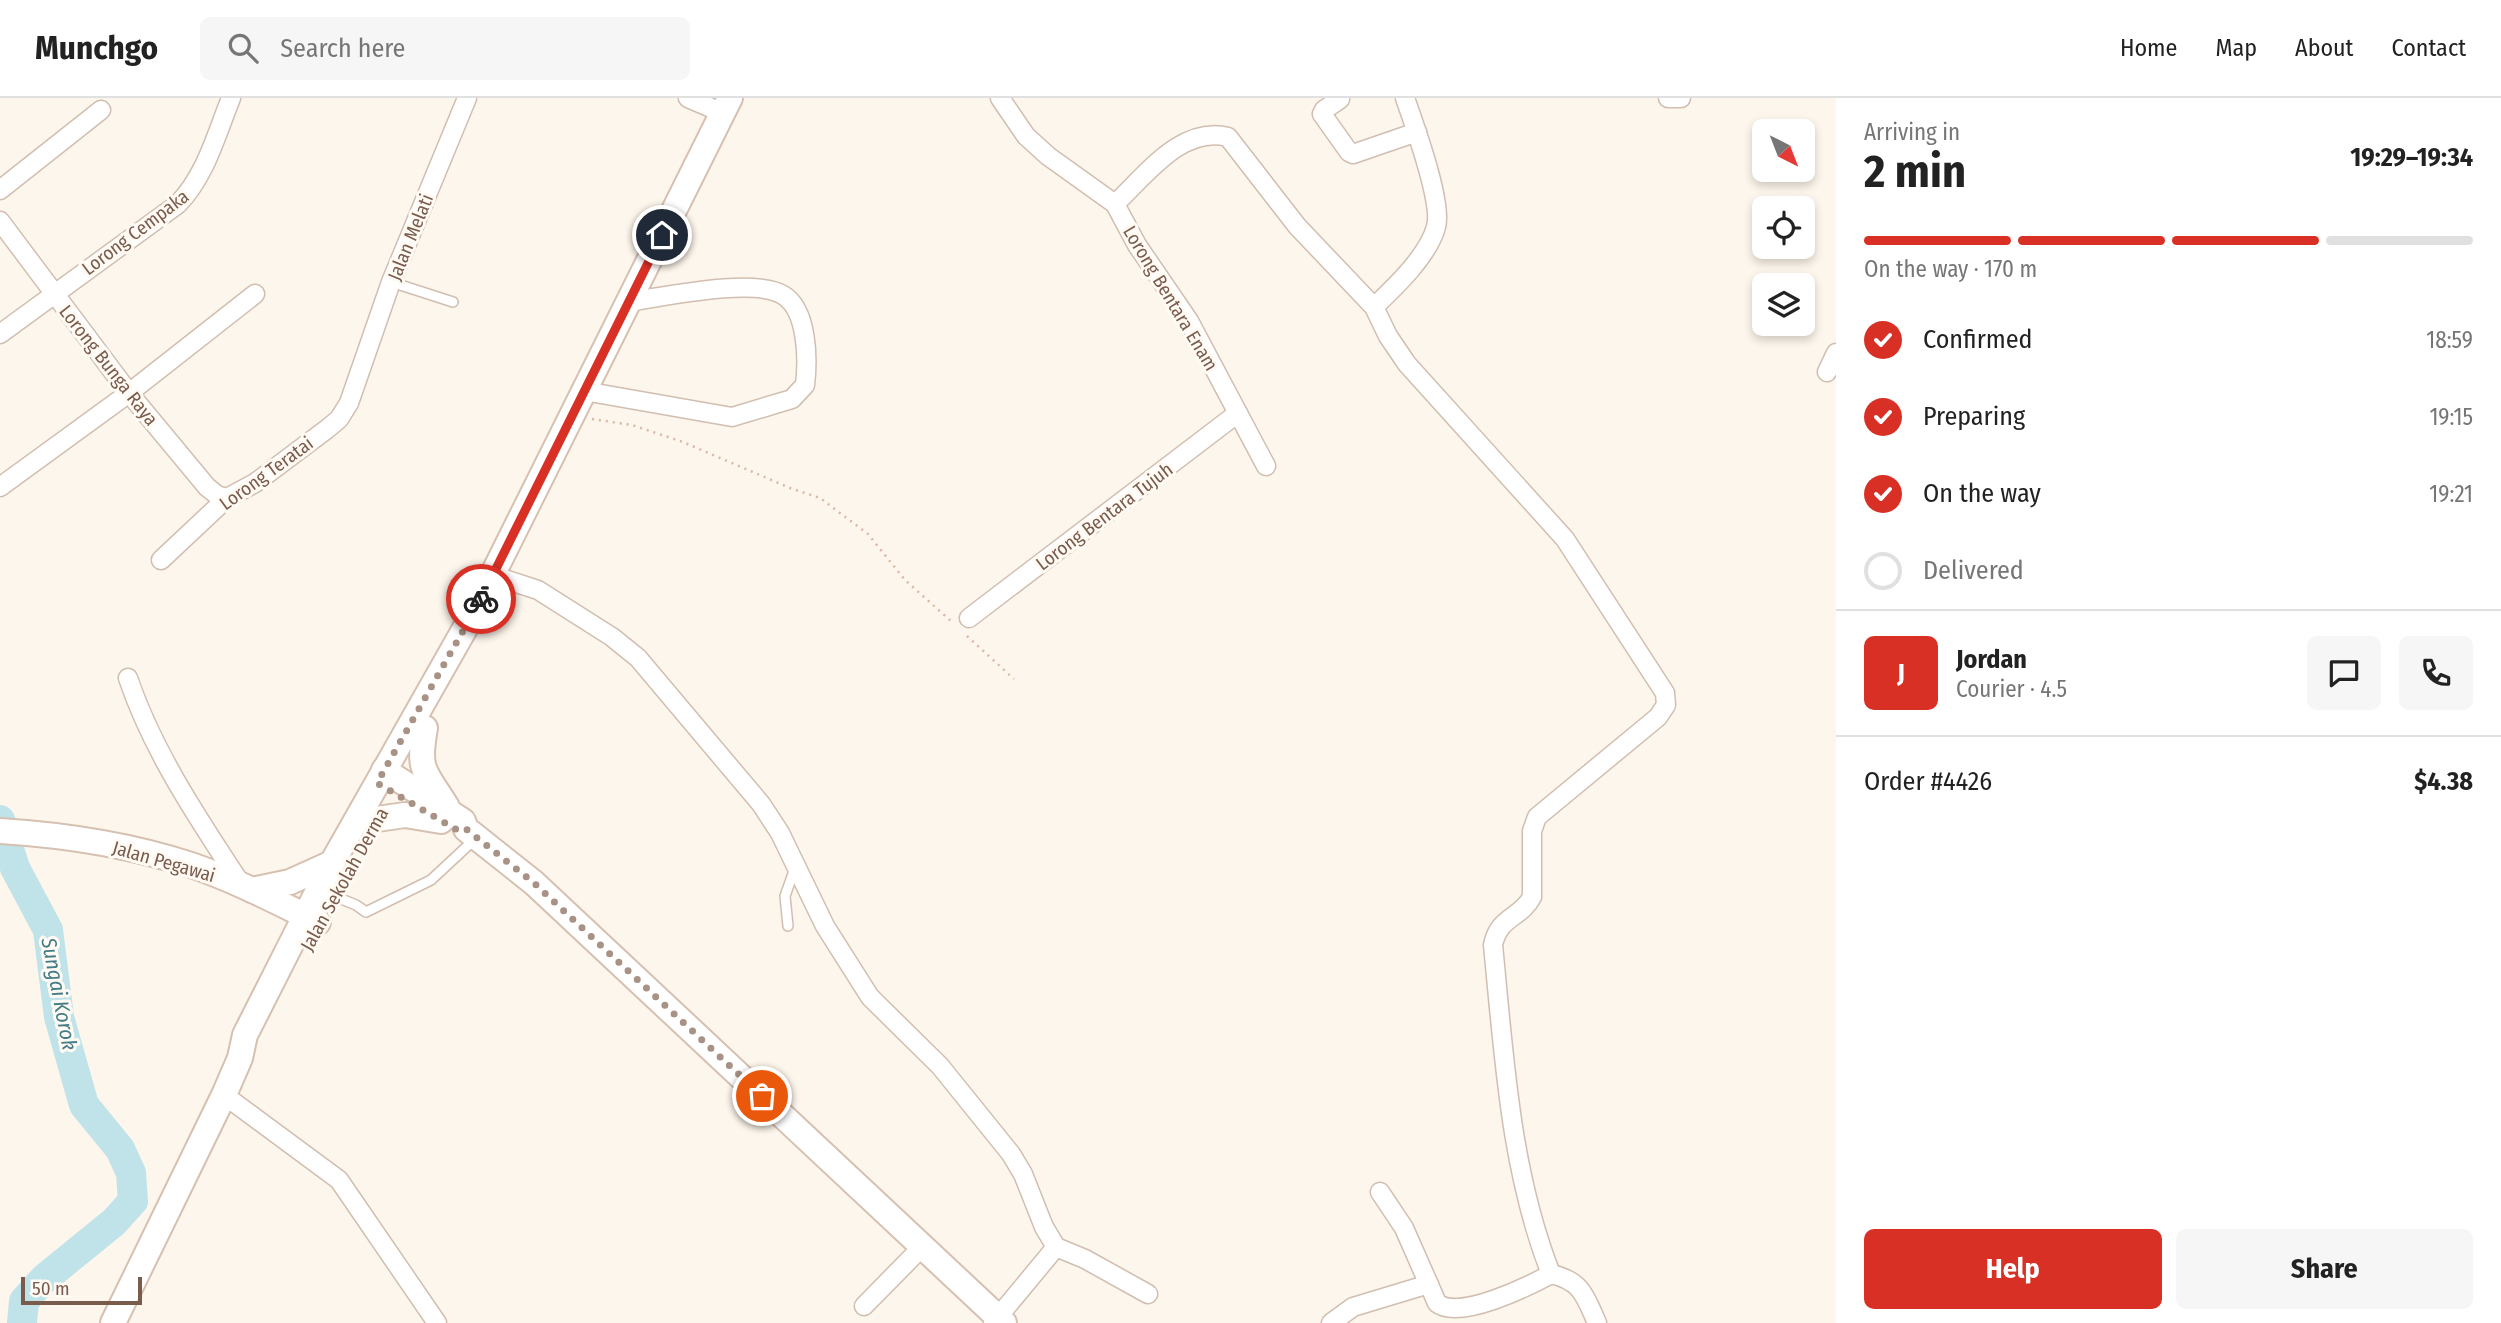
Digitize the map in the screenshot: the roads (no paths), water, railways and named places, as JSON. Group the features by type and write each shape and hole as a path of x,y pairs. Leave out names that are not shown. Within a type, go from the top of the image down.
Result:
{"street":[{"name":"Lorong Cempaka","path":"0,334 178,204 191,191 200,177 231,98"},
{"name":"Jalan Melati","path":"358,379 391,282 467,98"},
{"path":"688,98 727,105"},
{"path":"1000,98 1026,136 1048,156 1115,204 1186,139 1214,133 1228,137 1297,226 1374,307 1388,336 1407,364 1551,522 1579,558 1666,699 1664,710 1658,717 1537,817 1532,831 1532,897 1500,926 1493,945 1518,1156 1532,1217 1551,1274"},
{"path":"1374,307 1414,265 1437,224 1437,206 1405,98"},
{"path":"1668,98 1681,98"},
{"path":"1340,99 1322,114 1353,154 1417,132"},
{"name":"Jalan Sekolah Derma","path":"113,1323 223,1096 240,1058 245,1035 286,954 312,919 334,896 377,819 387,781 727,105"},
{"path":"0,190 101,110"},
{"name":"Lorong Bentara Enam","path":"1115,204 1137,245 1189,321 1266,466"},
{"name":"Lorong Bunga Raya","path":"0,220 53,294 206,487 227,498"},
{"path":"584,391 732,417 792,399 805,385 806,338 785,296 767,288 716,290 628,302"},
{"path":"0,486 130,393 255,294"},
{"path":"1827,372 1836,353"},
{"name":"Lorong Teratai","path":"161,560 227,498 255,483 339,419 358,379"},
{"name":"Lorong Bentara Tujuh","path":"962,625 1238,414"},
{"path":"492,575 538,590 612,637 638,657 761,804 780,833 825,926 870,997 940,1066 1011,1154 1056,1247 1086,1259 1148,1294"},
{"name":"Jalan Sekolah Derma","path":"240,1058 258,1042 312,919 332,863 425,728 472,616"},
{"path":"128,678 143,719 163,757 246,887 278,923 286,954"},
{"path":"425,728 420,754 422,768 458,825"},
{"path":"387,781 458,825 555,902 998,1321 1056,1247"},
{"path":"377,819 405,815 458,825"},
{"name":"Jalan Pegawai","path":"0,831 119,845 192,865 312,919"},
{"path":"246,887 290,883 332,863"},
{"path":"223,1096 339,1180 437,1323"},
{"path":"1380,1192 1404,1228 1437,1303 1452,1309 1518,1291 1551,1274 1565,1277 1579,1286 1597,1323"},
{"path":"864,1306 922,1247"},
{"path":"1331,1323 1353,1307 1429,1284"}],"lane":[{"path":"391,282 453,302"},
{"path":"334,896 366,912 420,888 458,825"},
{"path":"788,926 785,896 796,866"}],"waterway":[{"name":"Sungai Korok","path":"0,820 15,868 48,930 59,1017 84,1105 120,1149 131,1173 133,1201 114,1222 44,1279 24,1301 22,1323"}]}
